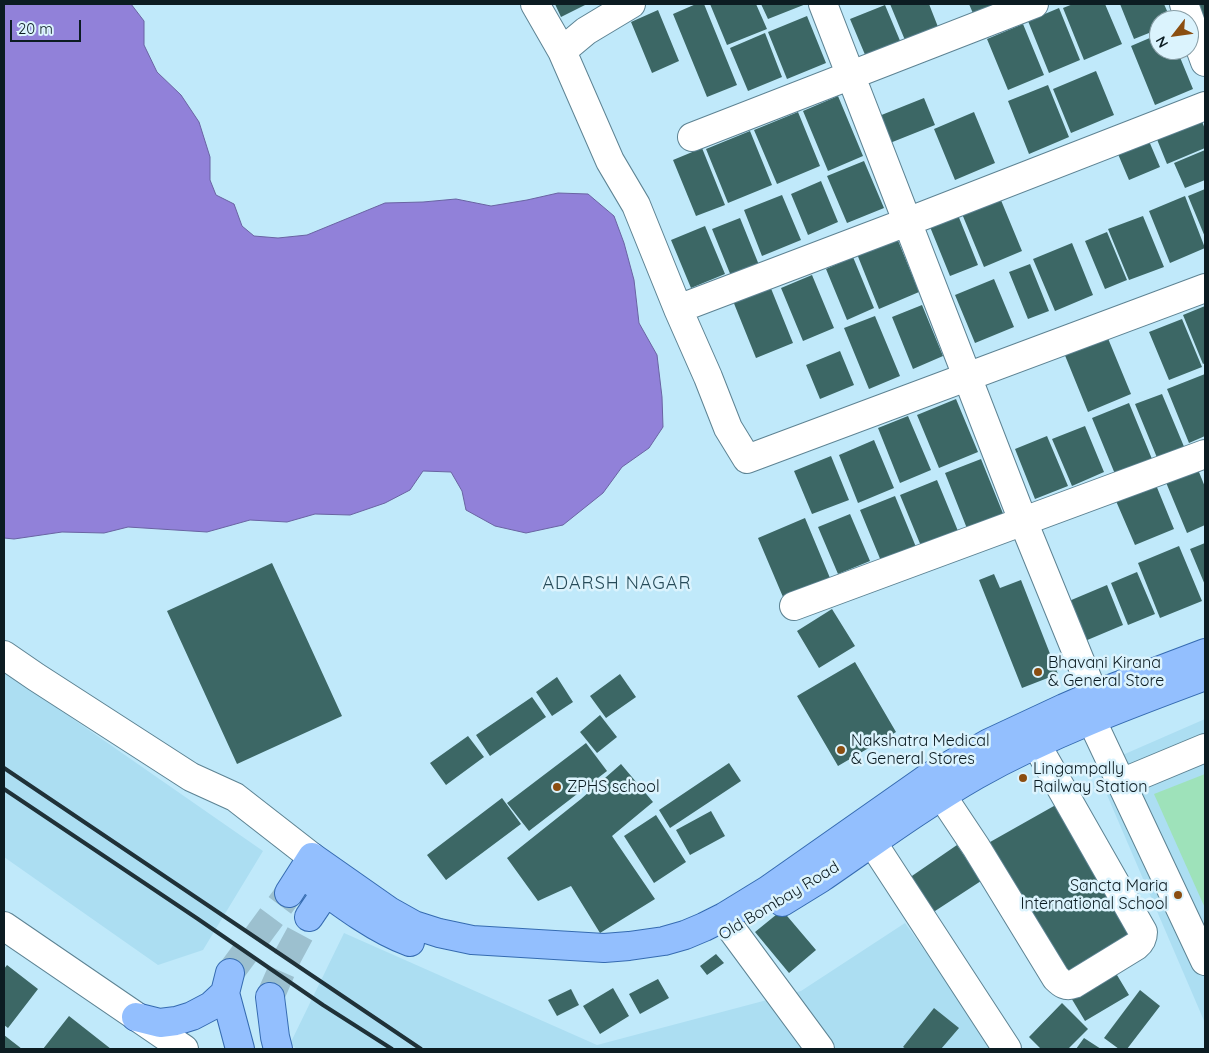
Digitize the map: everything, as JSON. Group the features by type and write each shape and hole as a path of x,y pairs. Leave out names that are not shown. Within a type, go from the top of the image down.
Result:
{"main road":[{"name":"Old Bombay Road","path":"332,883 373,924 401,939 428,949 474,958 579,965 641,961 666,957 710,943 764,914 974,776 1036,744 1092,707 1205,653"},
{"name":"Old Bombay Road","path":"301,875 332,883 414,925 472,940 604,948 664,941 685,935 724,917 768,890 929,777 958,759 1020,728 1205,676"},
{"path":"309,917 332,883"},
{"path":"136,1017 160,1023 192,1016 211,1006 228,983 240,1049"},
{"path":"270,997 278,1049"}],"street":[{"path":"535,4 562,51 610,161 636,205 728,428 747,459 1205,288"},
{"path":"562,51 586,31 631,4"},
{"path":"823,4 1023,521 1121,783 1205,961"},
{"path":"692,137 1034,4"},
{"path":"1184,4 1205,62"},
{"path":"678,309 1205,106"},
{"path":"794,606 1205,454"},
{"path":"4,655 191,777 224,811 301,875"},
{"path":"942,796 1056,978 1064,985 1074,984 1141,942 1144,932 1036,744"},
{"path":"1121,783 1205,748"},
{"path":"872,842 1007,1049"},
{"path":"4,926 184,1049"},
{"path":"733,931 820,1049"}],"shaded area":[{"path":"4,4 131,4 144,21 144,45 157,72 181,95 199,122 210,157 210,180 216,195 234,204 242,226 254,236 278,238 307,235 385,203 456,199 491,206 558,193 588,194 614,216 624,243 634,280 639,323 657,355 663,427 649,448 622,467 603,493 563,525 526,533 495,526 466,510 462,491 451,472 423,471 410,490 385,503 350,515 315,514 287,522 250,520 207,532 128,527 104,533 62,532 14,539 4,538"},
{"path":"4,671 263,851 203,950 158,965 4,857"},
{"name":"Sancta Maria International School","path":"1205,719 1205,1023 1095,767"},
{"path":"905,923 995,1049 297,1049 290,1044 344,933 597,1045 801,991"}],"green space":[{"path":"1205,774 1205,908 1154,794"}],"building":[{"path":"555,4 587,4 561,17"},
{"path":"696,4 704,4 737,85 707,97 673,14"},
{"path":"710,4 756,4 767,29 727,45"},
{"path":"761,4 806,4 768,19"},
{"path":"890,4 929,4 940,32 907,45"},
{"path":"969,4 1011,4 975,18"},
{"path":"1073,4 1105,4 1122,44 1084,60 1063,8"},
{"path":"1120,4 1164,4 1167,10 1149,10 1149,33 1134,39"},
{"path":"1191,4 1205,4 1205,15 1199,17 1199,10 1194,10"},
{"path":"885,5 901,43 866,57 850,19"},
{"path":"1059,8 1080,60 1049,73 1028,21"},
{"path":"658,10 679,61 652,73 631,22"},
{"path":"807,16 826,63 787,79 768,32"},
{"path":"1023,24 1044,75 1008,90 987,39"},
{"path":"765,33 782,77 748,91 730,48"},
{"path":"1149,38 1149,60 1181,60 1193,89 1155,105 1131,46"},
{"path":"1096,71 1114,115 1071,133 1053,89"},
{"path":"1048,85 1069,137 1029,154 1008,101"},
{"path":"838,96 863,156 828,171 803,111"},
{"path":"924,98 935,125 890,143 879,116"},
{"path":"798,112 820,166 777,184 754,130"},
{"path":"974,112 995,163 955,180 934,129"},
{"path":"1199,114 1205,129 1205,148 1167,164 1154,132"},
{"path":"750,131 772,185 728,203 706,149"},
{"path":"1146,134 1160,167 1129,180 1115,147"},
{"path":"702,148 725,205 696,216 673,160"},
{"path":"1205,150 1205,180 1185,188 1174,163"},
{"path":"864,161 884,208 847,223 827,176"},
{"path":"821,181 838,222 808,235 791,194"},
{"path":"1205,189 1205,237 1188,196"},
{"path":"998,193 1022,251 984,267 960,209"},
{"path":"782,195 801,240 762,256 744,210"},
{"path":"1185,196 1205,248 1170,263 1149,211"},
{"path":"956,210 978,265 950,276 928,222"},
{"path":"1143,216 1164,267 1129,280 1108,229"},
{"path":"740,218 759,265 731,276 712,229"},
{"path":"705,226 725,274 691,288 671,240"},
{"path":"1107,232 1127,280 1105,289 1085,241"},
{"path":"897,238 919,292 879,309 857,254"},
{"path":"1072,243 1093,295 1055,311 1033,259"},
{"path":"853,257 874,308 847,320 826,269"},
{"path":"1030,264 1049,311 1028,319 1009,272"},
{"path":"812,275 834,328 803,341 781,288"},
{"path":"994,279 1014,327 975,343 955,295"},
{"path":"770,286 793,343 756,358 733,301"},
{"path":"922,305 943,356 913,369 892,317"},
{"path":"1205,306 1205,363 1203,364 1183,315"},
{"path":"875,316 900,376 869,389 844,328"},
{"path":"1182,319 1202,367 1169,380 1149,332"},
{"path":"1107,336 1131,394 1088,412 1064,353"},
{"path":"840,351 854,385 820,399 806,365"},
{"path":"1205,374 1205,436 1189,443 1167,389"},
{"path":"1162,394 1185,449 1158,460 1135,404"},
{"path":"956,399 978,452 939,468 917,415"},
{"path":"1129,403 1152,459 1115,474 1092,418"},
{"path":"908,416 931,470 900,483 878,428"},
{"path":"1085,426 1104,472 1072,486 1052,439"},
{"path":"1047,436 1068,486 1035,499 1015,449"},
{"path":"874,440 894,488 858,503 839,455"},
{"path":"831,456 849,500 812,514 794,471"},
{"path":"981,459 1004,516 968,531 945,473"},
{"path":"1197,467 1205,487 1205,525 1187,533 1165,480"},
{"path":"937,480 958,531 921,546 900,495"},
{"path":"1156,485 1174,529 1135,545 1116,501"},
{"path":"895,496 916,547 881,561 860,510"},
{"path":"850,514 870,561 838,574 818,527"},
{"path":"805,518 830,578 783,597 758,538"},
{"path":"1205,543 1205,585 1190,549"},
{"path":"1179,546 1202,601 1160,618 1138,563"},
{"path":"272,563 342,716 237,764 167,611"},
{"path":"1137,572 1155,614 1128,625 1111,583"},
{"path":"994,574 1000,588 1021,580 1058,674 1022,688 979,580"},
{"path":"1107,585 1123,625 1085,641 1069,601"},
{"path":"832,609 855,646 819,668 797,631"},
{"path":"855,662 896,732 838,766 797,696"},
{"path":"620,674 636,697 606,718 590,696"},
{"path":"557,677 573,702 552,716 536,692"},
{"path":"532,697 546,717 490,756 476,735"},
{"path":"600,715 617,737 597,753 580,732"},
{"path":"468,736 484,757 446,785 430,763"},
{"name":"ZPHS school","path":"586,743 607,771 529,831 507,803"},
{"path":"729,763 741,781 670,828 659,810"},
{"path":"621,764 653,802 612,836 655,899 600,933 571,886 538,901 507,858 581,799"},
{"path":"502,798 521,824 446,880 427,855"},
{"path":"1061,802 1139,936 1067,977 983,846"},
{"path":"711,811 725,836 690,855 676,830"},
{"path":"656,815 686,862 654,883 624,836"},
{"path":"957,845 981,881 932,913 909,878"},
{"path":"782,910 816,950 789,973 755,932"},
{"path":"716,954 724,963 707,975 700,966"},
{"path":"7,965 38,989 8,1028 4,1025 4,969"},
{"path":"1114,970 1129,995 1085,1021 1070,996"},
{"path":"658,979 669,998 640,1014 629,994"},
{"path":"613,988 629,1016 600,1034 583,1006"},
{"path":"571,989 579,1005 557,1016 548,1000"},
{"path":"1140,990 1160,1006 1127,1049 1119,1049 1104,1038"},
{"path":"1062,1003 1088,1029 1068,1049 1041,1049 1029,1037"},
{"path":"934,1008 959,1028 941,1049 906,1049 903,1047"},
{"path":"69,1016 111,1049 43,1049"},
{"path":"4,1035 22,1049 4,1049"},
{"path":"1084,1038 1101,1049 1076,1049"}],"tunnel":[{"path":"230,973 289,893"},
{"path":"270,997 288,956 309,917"}],"railway":[{"path":"4,768 421,1049"},
{"path":"4,789 323,1005 392,1049"}],"place":[{"name":"Bhavani Kirana & General Store","path":"1038,672"},
{"name":"Nakshatra Medical & General Stores","path":"841,750"},
{"name":"Lingampally Railway Station","path":"1023,778"},
{"name":"ZPHS school","path":"557,787"},
{"name":"Sancta Maria International School","path":"1178,895"}],"district":[{"name":"ADARSH NAGAR","path":"617,584"}]}
